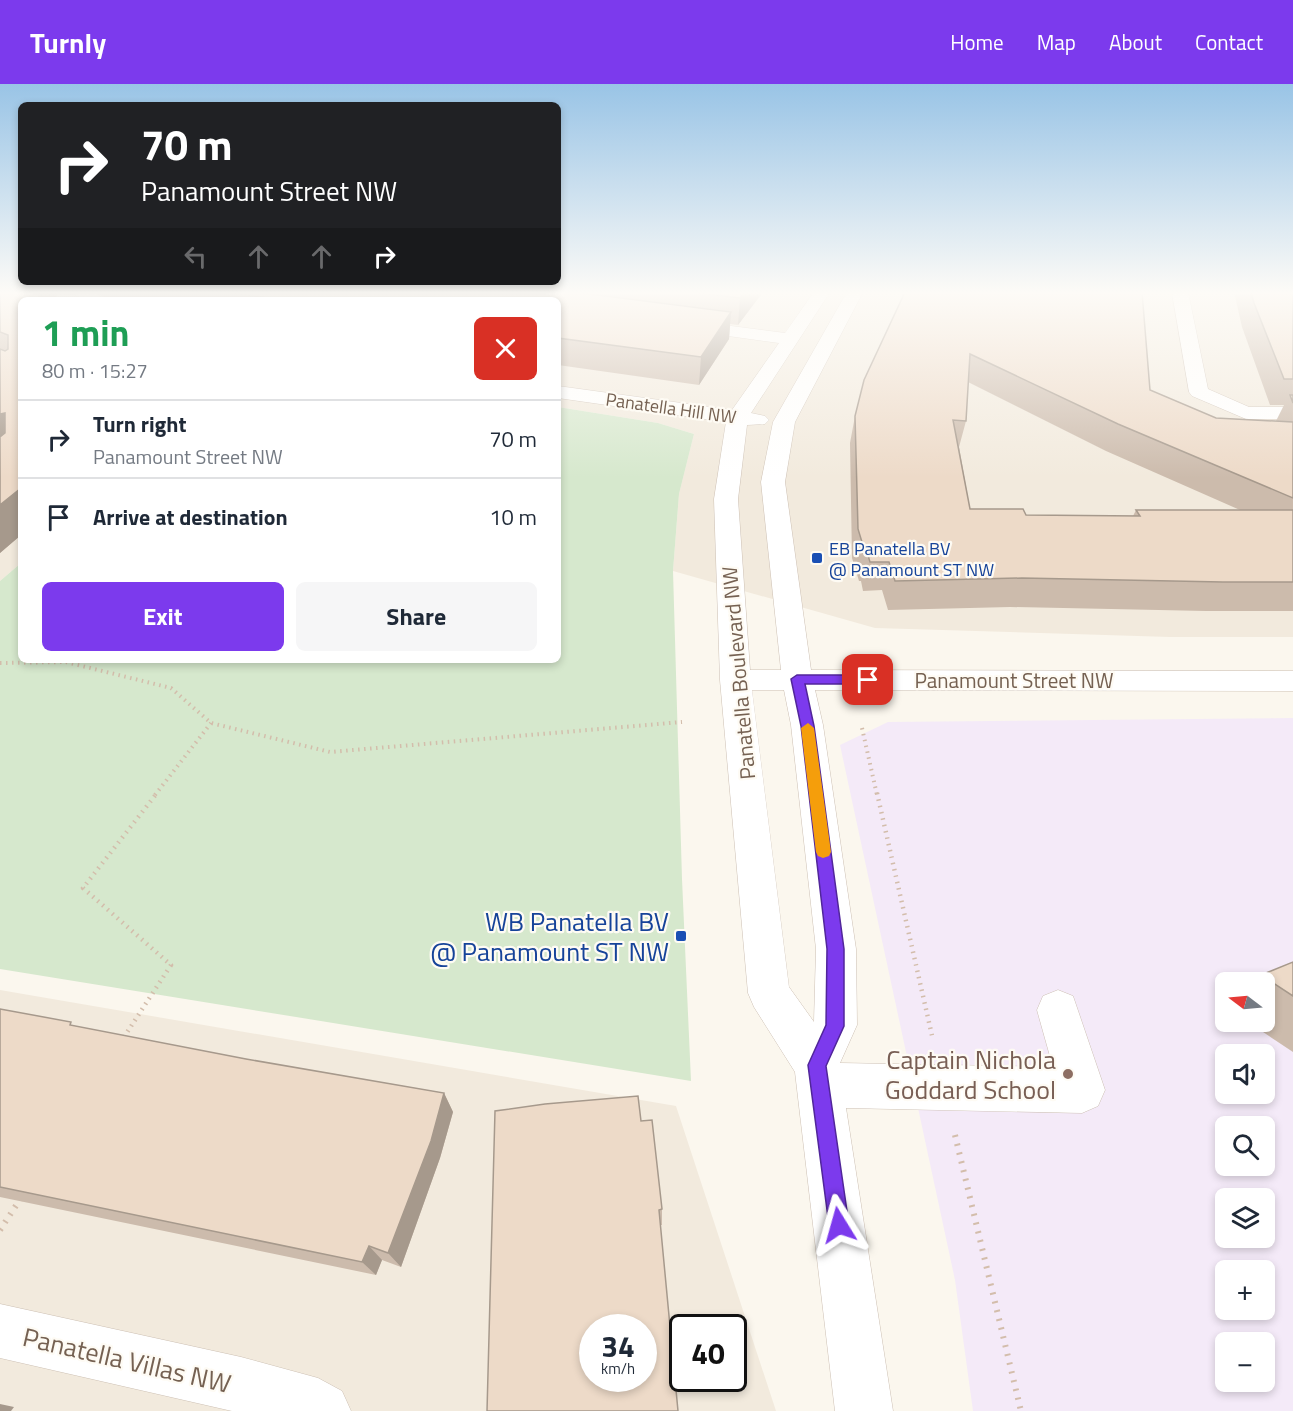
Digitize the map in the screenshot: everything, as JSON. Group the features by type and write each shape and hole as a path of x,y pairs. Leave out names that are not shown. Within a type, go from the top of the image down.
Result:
{"street":[{"name":"Panatella Boulevard NW","path":"781,354 737,418 726,499 735,680 769,993 818,1075 864,1411"},
{"path":"821,354 784,422 773,482 797,679 807,726 836,949 835,1026 818,1075 1082,1090 1058,1010"},
{"path":"1191,354 1198,392 1246,413 1293,412"},
{"name":"Panatella Hill NW","path":"561,392 737,418 784,422"},
{"name":"Panamount Street NW","path":"735,680 1293,681"},
{"name":"Panatella Villas NW","path":"0,1331 241,1385 318,1407 322,1411"}],"path":[{"path":"0,663 18,663"},
{"path":"70,663 171,688 211,723 330,752 682,722"},
{"path":"120,1043 171,965 83,888 211,723"},
{"path":"0,1230 25,1191"}],"shaded area":[{"path":"0,354 18,354 18,566 0,581"},
{"path":"561,354 1293,354 1293,637 1170,637 875,628 673,571 679,494 694,434 658,423 561,407"},
{"name":"Captain Nichola Goddard School","path":"1293,718 1293,1411 973,1411 955,1280 840,745 888,722"},
{"path":"0,990 676,1106 744,1314 669,1314 669,1392 747,1392 747,1323 776,1411 0,1411"}],"green space":[{"path":"561,407 658,423 694,434 679,494 673,571 682,879 691,1081 0,969 0,581 18,566 18,663 561,663"}],"building":[{"path":"0,354 18,354 18,490 0,505 0,437 5,433 5,413 0,414"},
{"path":"678,354 703,354 701,357"},
{"path":"876,354 1147,354 1150,390 1216,418 1293,422 1293,498 1118,424 970,354 966,421 953,420 970,509 1023,509 1026,515 1140,516 1136,510 1293,510 1293,582 1022,578 895,581 889,562 870,562 858,529 855,416 864,380"},
{"path":"1274,354 1293,354 1293,379 1284,379"},
{"path":"1293,962 1293,996 1275,984 1275,972 1268,972"},
{"path":"0,1009 246,1059 444,1093 431,1141 388,1253 369,1246 362,1262 0,1187"},
{"path":"638,1096 641,1121 652,1120 662,1209 659,1210 669,1316 669,1392 676,1392 678,1411 487,1411 495,1111"}],"slow traffic":[{"path":"808,728 823,852"}],"place":[{"name":"EB Panatella BV @ Panamount ST NW","path":"817,558"},
{"name":"WB Panatella BV @ Panamount ST NW","path":"681,936"},
{"name":"Captain Nichola Goddard School","path":"1068,1074"}],"route":[{"path":"839,1225 817,1065 835,1026 836,949 807,726 797,679 868,680"}]}
